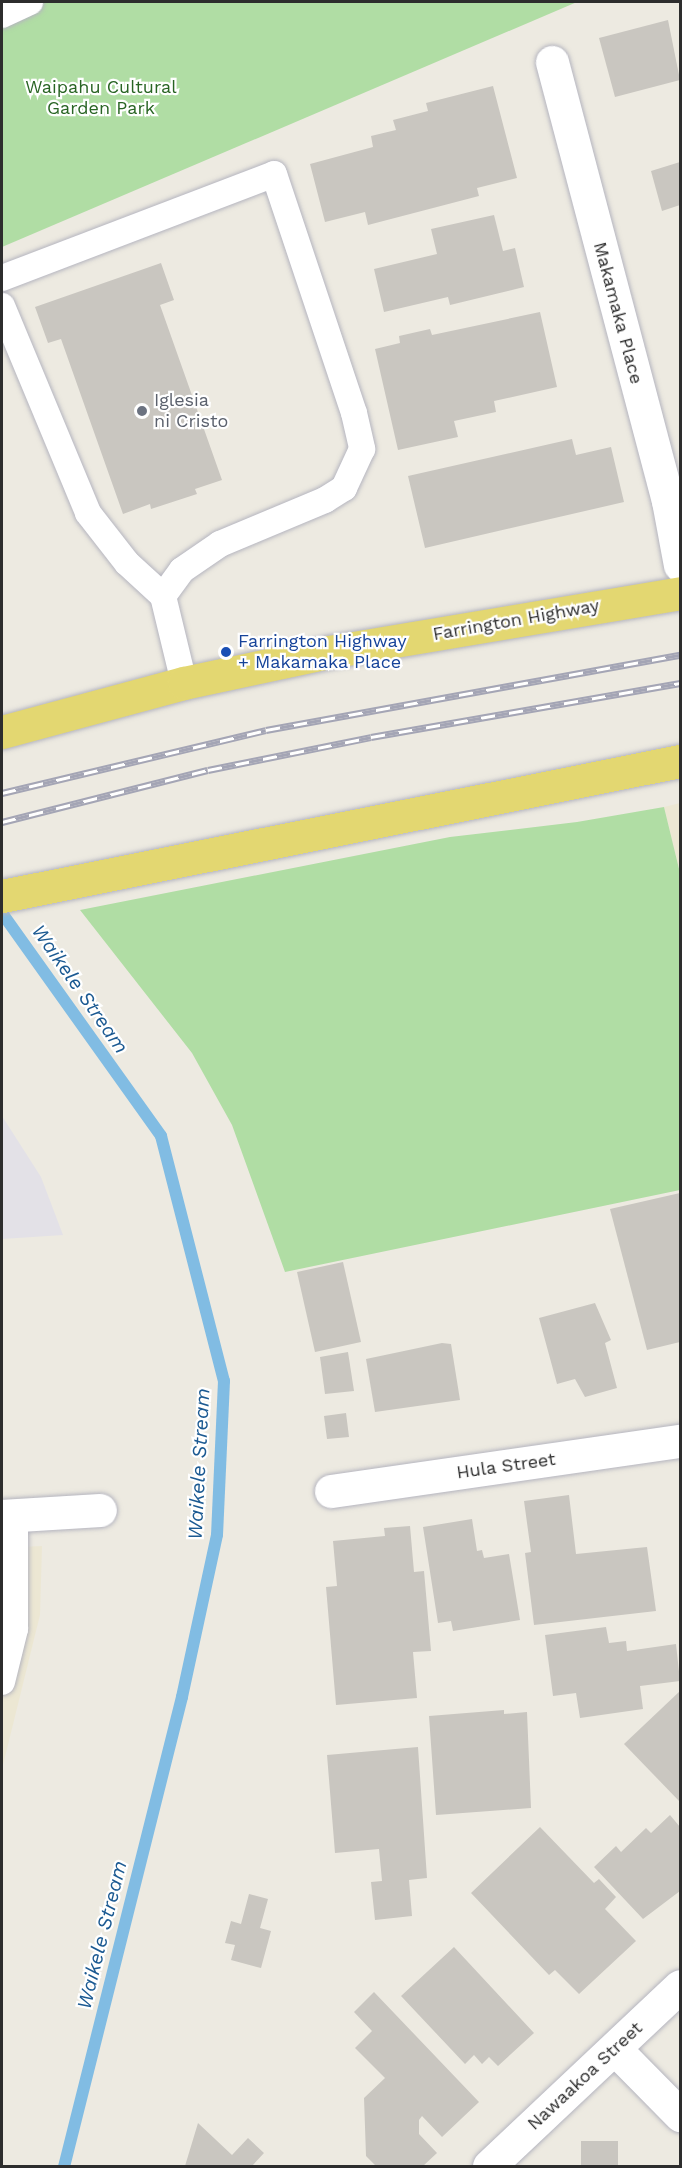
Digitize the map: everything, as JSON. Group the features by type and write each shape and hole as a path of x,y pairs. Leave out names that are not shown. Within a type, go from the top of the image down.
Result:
{"main road":[{"name":"Farrington Highway","path":"3,731 184,683 329,652 681,593"},
{"path":"2,896 681,761"}],"street":[{"name":"Makamaka Place","path":"552,62 668,501 681,565"},
{"name":"Hula Street","path":"331,1491 681,1441"},
{"path":"8,1516 100,1510"},
{"name":"Nawaakoa Street","path":"489,2166 681,1986"},
{"path":"615,2049 681,2115"}],"lane":[{"path":"2,15 30,2"},
{"path":"2,278 274,174 354,412 362,449 344,488 326,500 220,544 182,570 163,596"},
{"path":"2,306 88,513 127,563 163,596 184,683"},
{"path":"2,1682 15,1629 8,1516"}],"shaded area":[{"path":"680,803 680,873 664,807"},
{"path":"2,1116 41,1177 63,1235 2,1239"},
{"path":"42,1546 40,1615 2,1769 2,1548"}],"green space":[{"name":"Waipahu Cultural Garden Park","path":"2,2 577,2 2,247"},
{"path":"664,807 680,873 680,1190 285,1272 232,1125 192,1053 80,910 450,837 577,822"}],"building":[{"path":"668,20 680,80 615,97 599,38"},
{"path":"493,86 517,178 477,188 479,196 368,225 365,212 325,222 310,164 373,147 371,136 396,130 393,120 428,111 426,103"},
{"path":"680,162 680,205 662,211 651,171"},
{"path":"494,215 503,251 515,248 524,287 450,305 448,297 384,312 374,269 437,254 431,229"},
{"name":"Iglesia ni Cristo","path":"161,263 174,300 160,305 222,480 195,489 197,494 151,509 150,504 123,514 61,339 48,343 35,307"},
{"path":"540,312 557,387 494,401 496,412 454,421 458,437 398,450 375,349 400,343 399,336 430,329 432,335"},
{"path":"572,439 576,455 611,447 624,502 425,548 408,476"},
{"path":"680,1193 680,1342 647,1350 610,1209"},
{"path":"343,1262 361,1342 315,1352 297,1272"},
{"path":"595,1303 611,1340 605,1343 617,1388 585,1397 575,1379 557,1384 539,1318"},
{"path":"442,1343 451,1344 460,1400 375,1412 366,1359"},
{"path":"348,1352 354,1391 325,1394 320,1357"},
{"path":"346,1413 349,1437 327,1439 324,1416"},
{"path":"569,1495 576,1554 647,1547 656,1611 534,1625 525,1553 531,1552 524,1501"},
{"path":"472,1519 477,1551 482,1550 484,1558 509,1554 520,1620 453,1631 451,1621 438,1623 423,1527"},
{"path":"410,1526 414,1572 424,1571 431,1651 413,1652 417,1698 336,1705 326,1587 337,1586 333,1541 385,1536 384,1528"},
{"path":"606,1627 609,1643 626,1641 627,1651 676,1644 680,1681 640,1686 643,1709 580,1718 576,1693 553,1696 545,1635"},
{"path":"680,1691 680,1802 624,1744"},
{"path":"504,1710 504,1714 527,1712 531,1808 436,1815 429,1716"},
{"path":"418,1747 427,1878 409,1880 412,1916 375,1920 371,1882 382,1881 379,1849 335,1853 327,1755"},
{"path":"670,1815 680,1827 680,1891 643,1919 594,1867 616,1846 621,1852 646,1828 651,1833"},
{"path":"540,1827 594,1883 599,1879 616,1897 605,1909 636,1941 579,1994 555,1970 549,1975 471,1893"},
{"path":"249,1894 268,1899 260,1928 271,1931 261,1968 231,1960 235,1945 225,1943 231,1921 241,1924"},
{"path":"454,1947 534,2033 498,2066 489,2057 482,2064 474,2055 465,2064 401,1996"},
{"path":"374,1992 479,2102 442,2137 422,2116 419,2120 419,2134 437,2153 423,2166 376,2166 366,2156 364,2098 385,2078 355,2048 372,2031 354,2012"},
{"path":"198,2123 232,2155 248,2138 264,2153 252,2166 185,2166"},
{"path":"581,2141 618,2141 618,2166 581,2166"}],"waterway":[{"name":"Waikele Stream","path":"2,913 161,1136 224,1381 217,1535 182,1697 64,2166"}],"railway":[{"path":"2,793 266,730 680,655"},
{"path":"2,822 208,770 371,737 680,683"}],"place":[{"name":"Iglesia ni Cristo","path":"142,411"},
{"name":"Farrington Highway + Makamaka Place","path":"226,652"}]}
